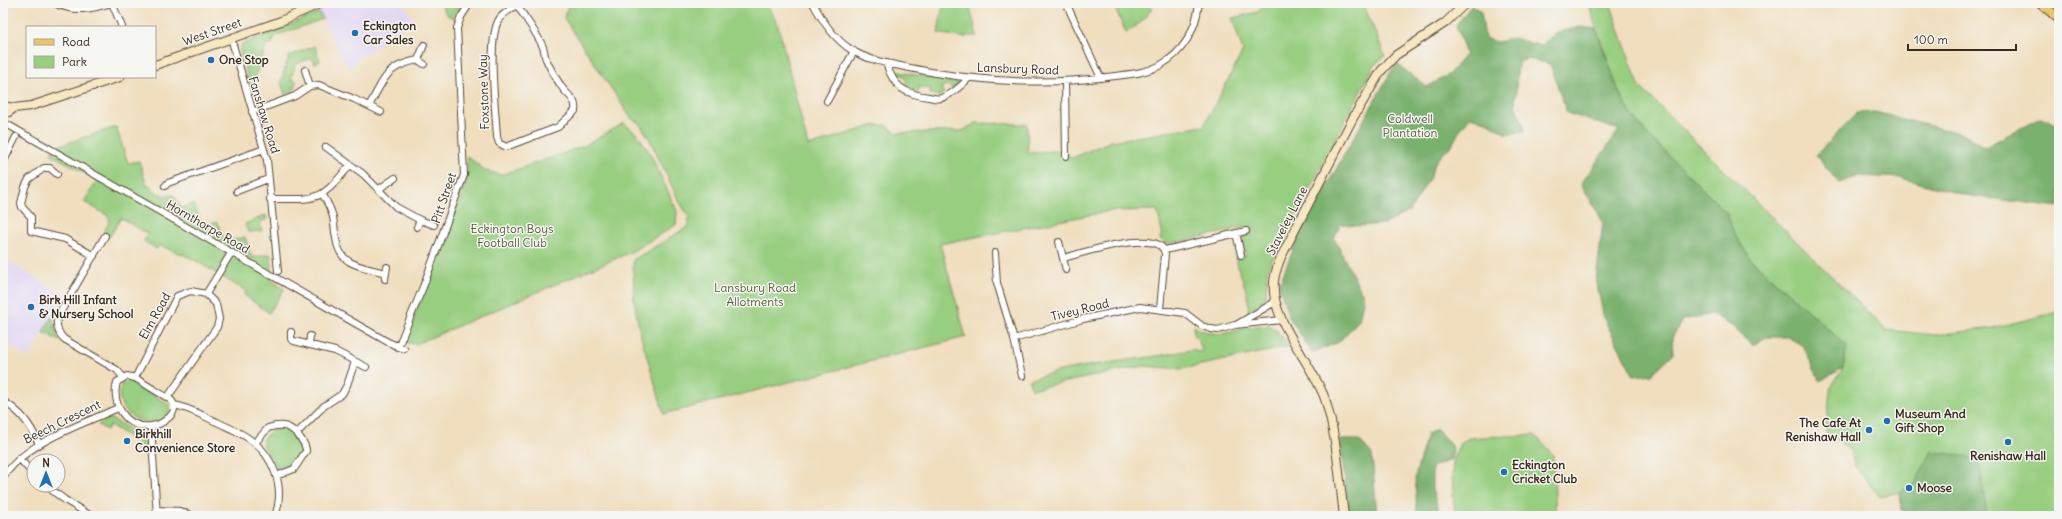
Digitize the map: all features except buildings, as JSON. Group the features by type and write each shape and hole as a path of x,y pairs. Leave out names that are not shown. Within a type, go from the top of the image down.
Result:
{"main road":[{"name":"West Street","path":"156,65 281,21 321,3"},
{"name":"Staveley Lane","path":"1344,516 1332,428 1324,397 1282,320 1275,302 1273,284 1281,257 1353,118 1381,71 1396,56 1445,23 1466,3"},
{"path":"2041,3 2059,19"},
{"path":"3,106 14,108 31,106 117,78"},
{"path":"3,113 9,112 14,108"}],"street":[{"path":"54,3 67,8 81,10 98,8 111,3 122,26"},
{"name":"Pitt Street","path":"401,348 464,175 457,28 461,17 470,3"},
{"name":"Lansbury Road","path":"813,3 831,32 854,51 886,63 969,78 1017,82 1065,81 1101,78 1149,71 1174,57 1191,35 1197,18 1199,3"},
{"path":"1066,3 1101,78"},
{"name":"Foxstone Way","path":"516,4 543,48 545,58 566,94 574,98 576,111 558,127 506,147 499,143 497,137 492,72 494,57 493,37 500,18 516,4"},
{"name":"Fanshaw Road","path":"231,38 264,149 278,271"},
{"path":"418,60 424,45"},
{"path":"827,101 854,51"},
{"path":"369,106 392,68 402,63 418,60 424,64"},
{"name":"Lansbury Road","path":"886,63 888,70 906,93 939,99 945,97 969,78"},
{"path":"305,70 310,86"},
{"path":"1065,81 1066,156"},
{"path":"252,112 295,96 310,86 322,85 381,112"},
{"name":"Hornthorpe Road","path":"3,122 231,253 401,348"},
{"path":"3,163 16,137"},
{"path":"326,147 363,174 396,208 420,220 434,224"},
{"path":"165,186 168,183 264,149"},
{"path":"270,199 311,198 323,195 350,165"},
{"path":"56,174 50,168 44,168 29,179 25,187 21,202 22,207 30,217 30,228 34,232 65,239 94,256"},
{"path":"379,189 395,178"},
{"path":"238,191 268,179"},
{"path":"323,195 331,210 336,238 342,254 358,265 386,273"},
{"path":"417,227 420,220"},
{"path":"1165,250 1246,231"},
{"path":"1236,233 1242,255"},
{"path":"105,236 57,318 56,324 60,335 64,339 117,370 123,377"},
{"path":"1063,258 1136,241 1154,241 1160,244 1165,250 1160,309"},
{"path":"1059,242 1066,270"},
{"path":"167,398 217,327 218,311 212,298 206,294 231,253"},
{"path":"995,253 997,283 1014,339 1022,376"},
{"name":"Elm Road","path":"135,378 176,296 191,290 206,294"},
{"name":"Tivey Road","path":"1235,326 1275,302"},
{"name":"Tivey Road","path":"1014,339 1132,308 1160,309 1185,313 1202,326 1218,330 1235,326 1282,320"},
{"path":"291,332 292,339 294,341 335,351 366,367"},
{"path":"309,345 310,336"},
{"path":"297,433 324,406 342,394 347,385 355,362"},
{"path":"174,405 170,417 158,424 151,426 132,422 118,408 116,388 117,382 123,377 135,378 167,398 174,405 189,409 242,434 254,443 268,458 276,476 279,498 275,516"},
{"path":"3,401 20,413 26,420 39,444"},
{"name":"Beech Crescent","path":"3,478 18,458 39,444 118,408"},
{"path":"151,426 157,513 180,511 193,516"},
{"path":"254,443 263,432 274,426 289,427 297,433 306,447 305,454 294,469 276,476"},
{"path":"18,458 26,466"},
{"path":"56,493 91,516"}],"shaded area":[{"path":"336,3 402,3 414,20 358,59 349,70 319,12"},
{"name":"Birk Hill Infant & Nursery School","path":"3,258 65,296 28,357 3,342"}],"green space":[{"path":"440,3 463,3 453,18 447,15"},
{"name":"Lansbury Road Allotments","path":"569,3 766,3 778,25 808,146 872,126 886,125 897,133 962,131 976,123 1027,124 1028,153 1063,150 1072,158 1111,141 1204,126 1243,51 1232,18 1258,12 1266,3 1290,3 1293,9 1306,3 1363,3 1385,56 1375,64 1267,270 1266,291 1263,299 1255,307 1248,311 1248,298 1236,258 1246,256 1242,237 1250,234 1247,227 1168,244 1160,239 1162,231 1157,210 1110,211 940,244 966,337 664,414 640,333 634,300 633,260 689,226 689,217 679,201 649,138 639,123 631,118 564,18"},
{"path":"946,3 969,3 977,36 965,36 965,38 938,33 942,10"},
{"path":"1113,3 1151,3 1152,9 1142,21 1126,33"},
{"path":"1588,3 1610,3 1639,86 1886,330 1935,335 1992,328 2059,312 2059,516 1903,516 1900,492 1880,497 1855,466 1849,449 1826,432 1830,389 1843,368 1847,346 1750,259 1733,231 1727,213 1647,134 1630,112 1618,90"},
{"name":"Coldwell Plantation","path":"1472,5 1481,12 1485,38 1497,42 1514,38 1541,46 1557,32 1580,27 1596,29 1618,90 1630,112 1647,134 1727,213 1733,231 1750,259 1847,346 1843,368 1820,381 1803,346 1788,337 1766,337 1753,346 1733,327 1712,314 1682,320 1672,338 1673,354 1652,374 1634,376 1604,319 1596,280 1603,222 1581,184 1619,130 1567,113 1550,64 1528,59 1518,62 1515,105 1526,131 1506,134 1486,121 1470,117 1460,130 1452,145 1436,161 1429,179 1410,211 1385,224 1358,226 1341,224 1334,238 1364,297 1359,320 1339,342 1312,353 1289,317 1279,285 1299,235 1396,63 1427,87 1448,75 1466,54 1456,25"},
{"path":"319,12 323,19 275,36 272,44 267,44 254,80 249,82 240,51 241,45"},
{"path":"315,46 320,61 314,63 312,58 295,64 291,79 296,81 295,89 285,95 281,81 289,56"},
{"path":"895,71 958,83 952,89 948,84 941,88 944,93 940,96 930,94 931,89 919,87 918,93 903,85 907,81 902,74 898,77"},
{"path":"1875,112 1966,135 1985,147 2040,118 2059,125 2059,207 1964,195 1901,178 1859,176 1839,183 1816,155 1857,113"},
{"name":"Eckington Boys Football Club","path":"624,123 637,134 650,153 677,211 676,225 631,252 416,344 407,343 406,338 468,176 467,156 486,171 501,175 584,146"},
{"path":"116,127 128,163 139,161 147,186 150,185 152,191 165,196 174,195 181,208 194,204 203,226 217,222 225,242 245,237 252,258 270,254 272,265 270,279 284,289 269,313 244,295 246,291 191,258 159,245 157,249 144,241 148,234 121,218 110,236 104,232 110,220 107,215 84,202 97,180 51,154 55,147"},
{"path":"266,215 266,220 260,221 262,231 248,232 245,224"},
{"path":"52,317 59,341 43,332"},
{"path":"1193,326 1205,332 1216,334 1227,333 1255,326 1264,326 1278,331 1288,347 1182,369 1144,366 1031,389 1029,380 1060,371 1195,349 1196,352 1202,351 1199,341 1194,336"},
{"path":"130,381 168,404 170,407 167,416 160,421 150,422 140,420 130,415 123,407 120,397 122,384"},
{"path":"110,418 139,434 145,440 145,453 136,449 139,443 110,425 107,430 98,425"},
{"path":"1437,429 1453,448 1451,460 1432,467 1432,490 1441,516 1417,516 1415,477 1427,434"},
{"path":"272,430 289,431 295,435 301,445 302,452 292,465 282,468 277,467 263,445 263,438"},
{"name":"Eckington Cricket Club","path":"1535,435 1553,455 1556,516 1455,516 1452,473 1453,462 1460,444 1471,438"},
{"path":"1340,440 1359,440 1372,454 1377,516 1349,516"},
{"path":"1932,451 1974,458 1980,467 1987,516 1903,516 1900,492 1915,483"}],"place":[{"name":"Eckington Car Sales","path":"355,33"},
{"name":"One Stop","path":"211,60"},
{"name":"Birk Hill Infant & Nursery School","path":"31,307"},
{"name":"Museum And Gift Shop","path":"1887,421"},
{"name":"The Cafe At Renishaw Hall","path":"1869,430"},
{"name":"Birkhill Convenience Store","path":"127,441"},
{"name":"Renishaw Hall","path":"2008,442"},
{"name":"Eckington Cricket Club","path":"1504,472"},
{"name":"Moose","path":"1909,488"}]}
